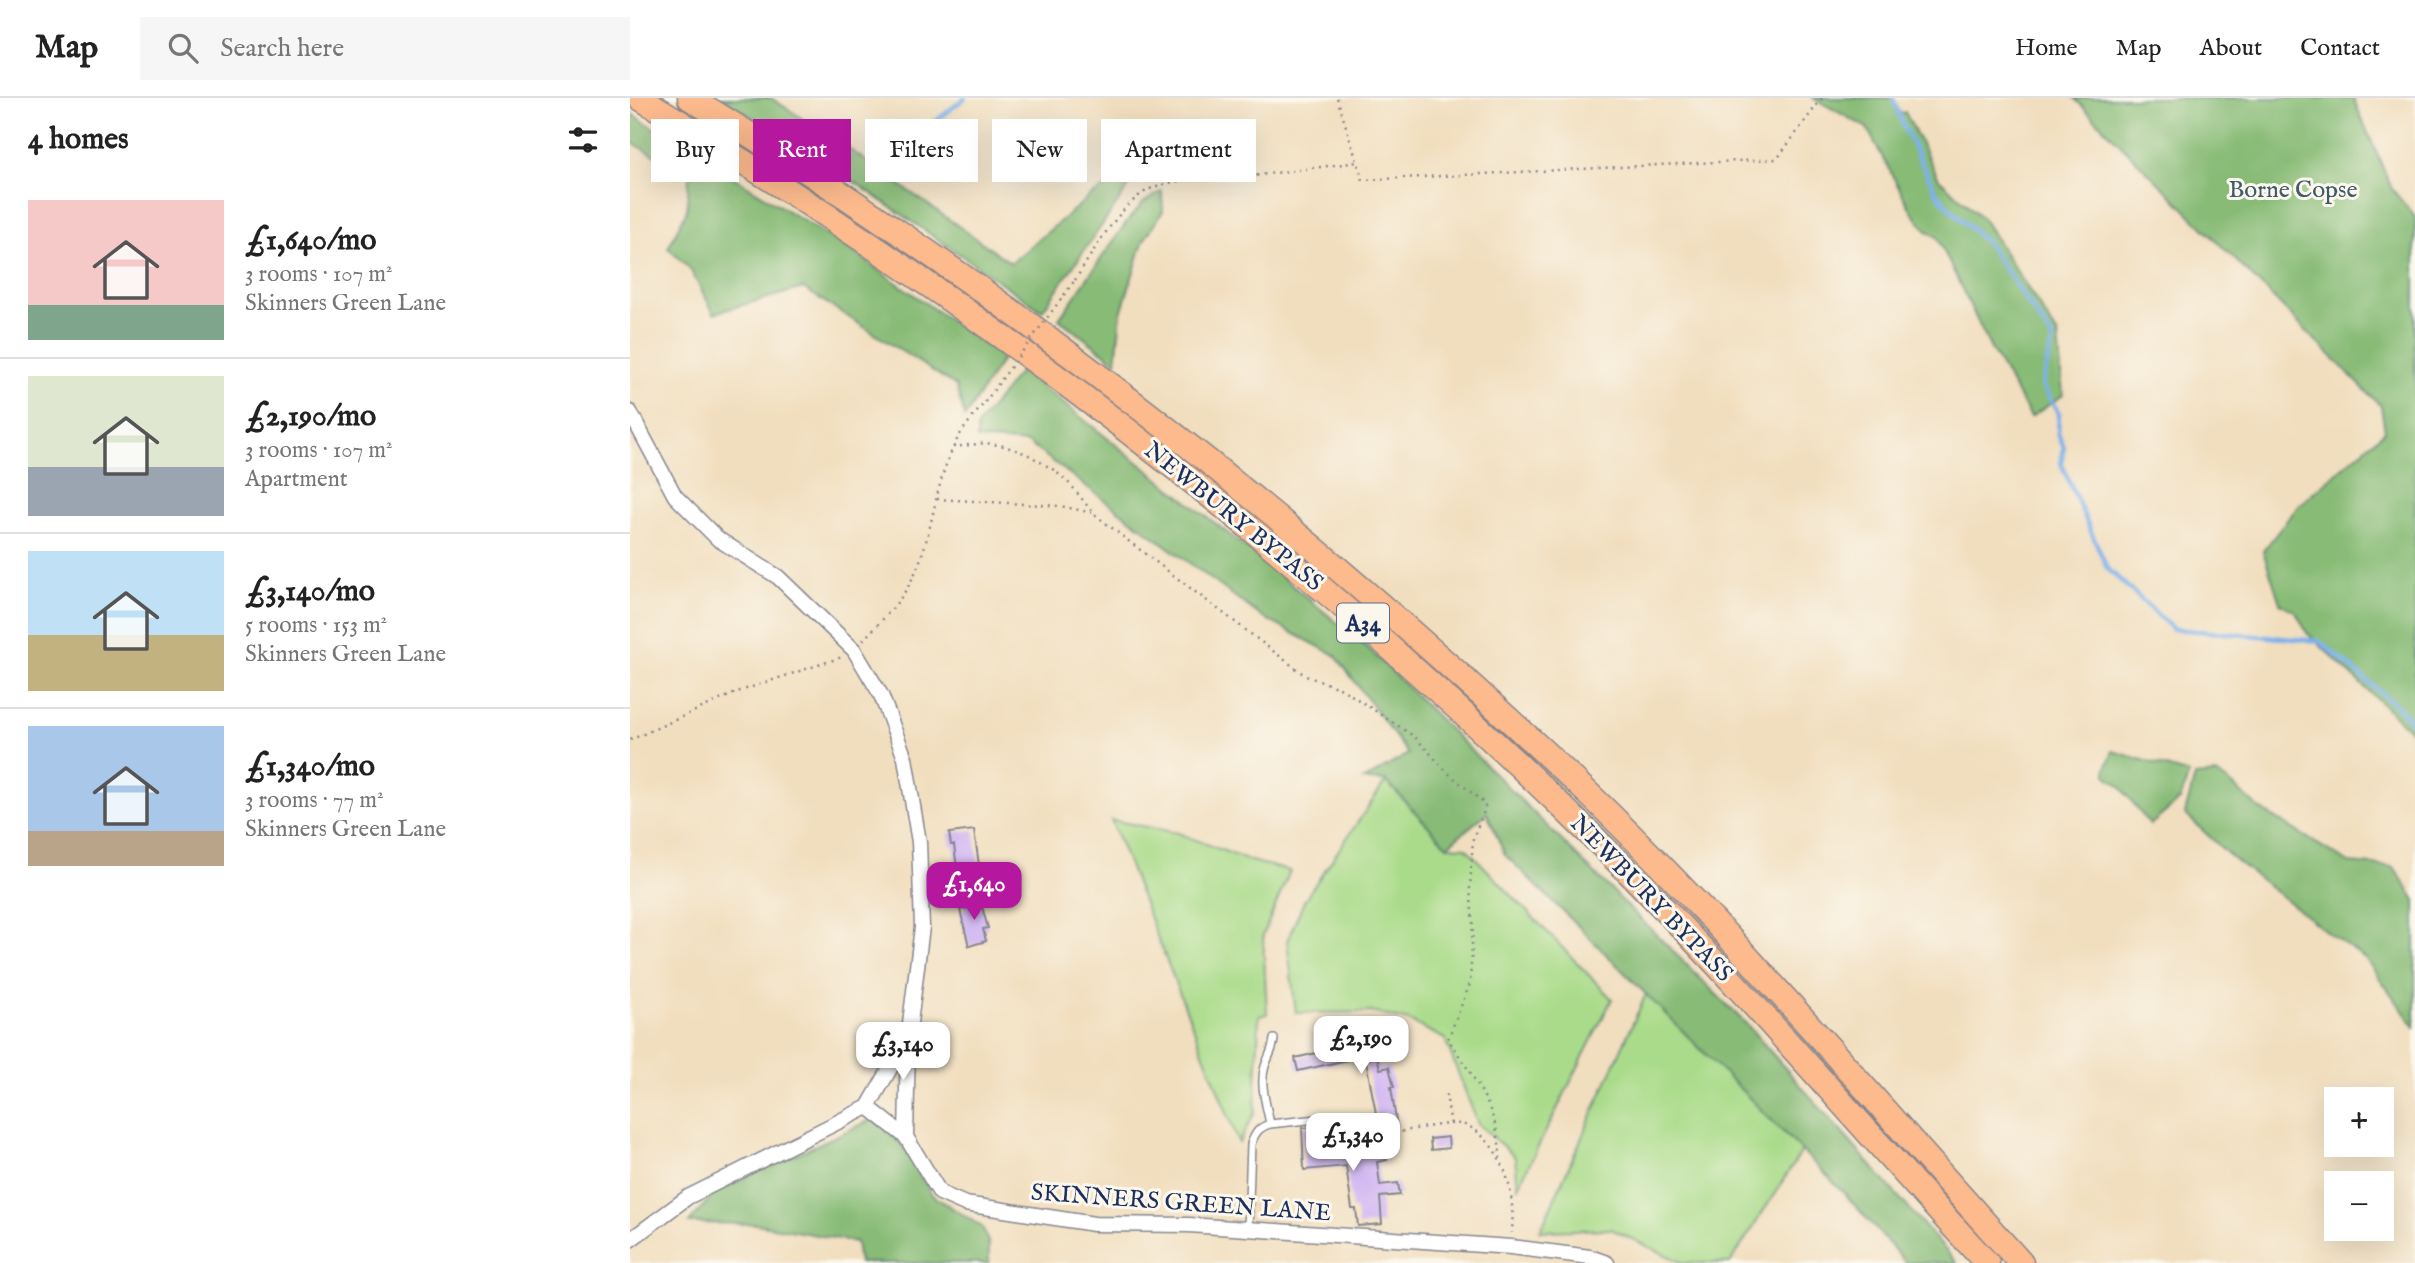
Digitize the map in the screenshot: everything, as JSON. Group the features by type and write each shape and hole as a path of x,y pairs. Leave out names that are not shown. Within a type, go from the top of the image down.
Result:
{"highway":[{"name":"NEWBURY BYPASS","path":"640,98 806,202 1006,338 1185,474 1340,603 1493,740 1650,893 1741,989 1987,1263"},
{"name":"NEWBURY BYPASS","path":"690,98 834,188 1023,319 1218,467 1380,604 1573,779 1660,867 1768,981 2021,1263"}],"street":[{"path":"630,412 675,496 718,539 778,577 854,650 881,695 905,758 919,842 922,927 908,1039 906,1137"},
{"path":"630,1240 688,1197 868,1107 908,1039"},
{"path":"868,1107 906,1137"},
{"name":"SKINNERS GREEN LANE","path":"906,1137 940,1193 965,1204 1094,1224 1189,1225 1511,1247 1590,1257 1606,1263"}],"lane":[{"path":"1270,1124 1263,1078 1274,1040"},
{"path":"1248,1229 1251,1144 1255,1133 1270,1124 1327,1118"}],"path":[{"path":"1337,98 1363,180 1777,159 1822,98"},
{"path":"1256,176 1358,162"},
{"path":"630,740 740,691 816,667 854,650 911,582 953,447 968,423 1075,280 1118,216 1135,199 1155,187 1182,182"},
{"path":"953,447 986,443 1027,453 1054,470 1071,485 1093,513 1306,676 1342,689 1415,737 1448,773 1485,804 1473,838 1470,889 1474,922 1470,984 1448,1039 1482,1091 1496,1125 1500,1158 1511,1190 1511,1247"},
{"path":"936,499 1060,506 1093,513"},
{"path":"1446,1094 1451,1125"},
{"path":"1381,1136 1461,1124 1475,1129 1500,1158"}],"green space":[{"path":"722,98 771,98 803,119 755,119"},
{"path":"1813,98 1893,98 1899,114 1905,112 1939,179 1983,219 2058,335 2063,395 2031,417 1992,351 1937,237 1926,230 1912,212 1867,128"},
{"name":"Borne Copse","path":"2074,98 2353,98 2392,189 2415,217 2415,735 2307,633 2296,612 2280,603 2263,551 2298,506 2385,431 2381,406"},
{"path":"630,113 651,126 651,153 630,141"},
{"path":"851,150 865,160 865,182 896,182 1011,263 1090,196 1116,182 1132,182 1042,311 851,180"},
{"path":"739,181 849,249 1003,358 965,417 956,386 803,288 714,313 690,269 668,248 687,210 689,182"},
{"path":"1162,191 1163,211 1143,242 1121,313 1116,362 1059,319 1128,220 1143,203"},
{"path":"1021,370 1258,557 1370,650 1747,1025 1957,1263 1906,1263 1845,1194 1505,855 1487,813 1447,846 1386,781 1364,780 1408,754 1335,655 1262,617 1028,443 977,439 977,426"},
{"path":"2113,751 2189,774 2180,800 2150,825 2120,786 2106,775"},
{"path":"2216,774 2260,809 2349,863 2394,867 2415,900 2415,1027 2365,958 2327,932 2229,855 2185,814 2195,776"},
{"path":"1386,781 1447,846 1465,847 1612,999 1518,1187 1515,1157 1478,1124 1445,1039 1409,1021 1371,1012 1296,1013 1287,941 1305,899"},
{"path":"1111,820 1178,833 1247,860 1290,871 1263,935 1267,1014 1259,1016 1255,1112 1239,1143"},
{"path":"1646,994 1802,1151 1730,1263 1683,1263 1611,1229 1540,1231"},
{"path":"873,1119 901,1144 932,1195 982,1227 989,1244 989,1263 859,1263 856,1242 756,1224 689,1223 716,1191"}],"building":[{"path":"974,830 979,865 957,868 954,845 951,845 949,833"},
{"path":"974,896 977,908 982,907 988,928 983,929 986,941 969,946 960,910 966,908 963,899"},
{"path":"1373,1040 1380,1069 1389,1067 1394,1087 1391,1087 1397,1127 1379,1129 1365,1056 1298,1071 1295,1058"},
{"path":"1320,1127 1321,1150 1385,1141 1387,1160 1377,1162 1380,1185 1398,1183 1400,1195 1380,1197 1382,1224 1358,1226 1356,1209 1352,1209 1346,1166 1304,1170 1302,1128"},
{"path":"1448,1137 1449,1148 1431,1150 1430,1139"}],"waterway":[{"path":"938,119 965,98"},
{"path":"1893,98 1902,123 1936,192 1948,207 1987,243 2053,339 2042,385 2059,414 2058,433 2064,447 2061,463 2107,568 2173,629 2319,641 2397,706 2415,725"}]}
